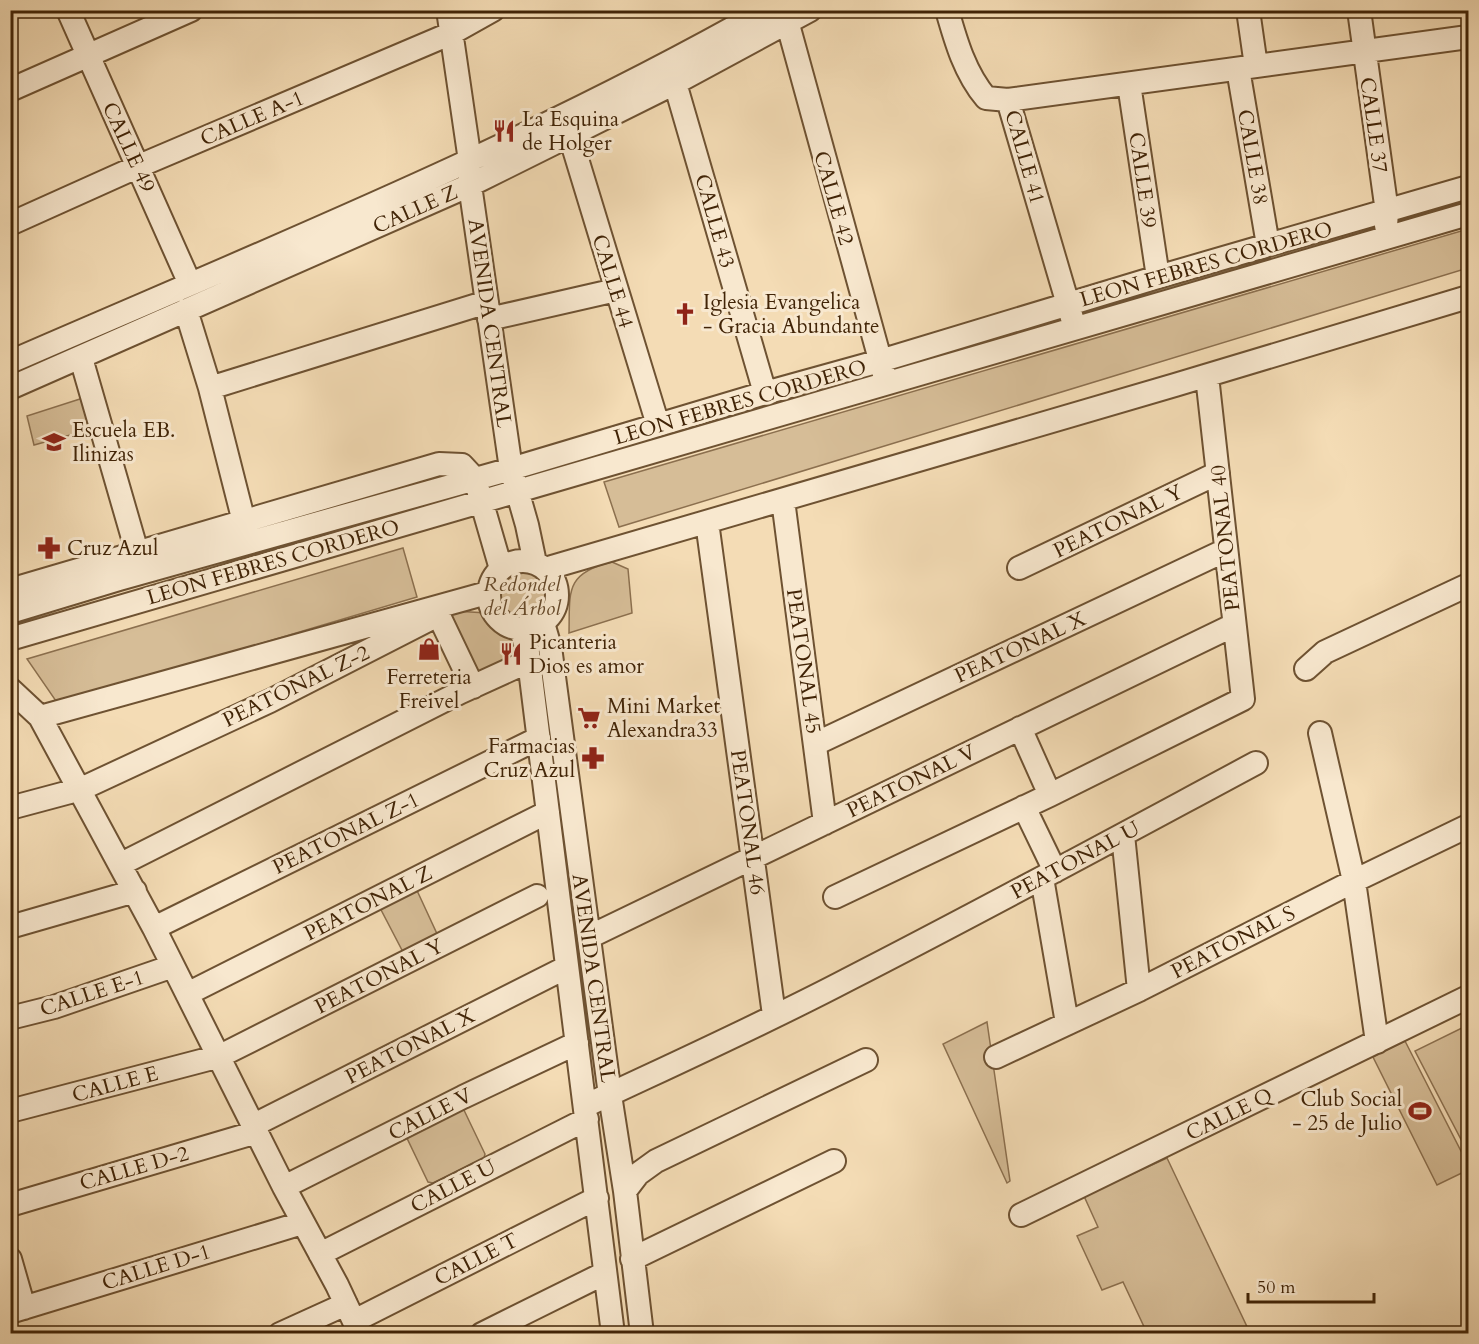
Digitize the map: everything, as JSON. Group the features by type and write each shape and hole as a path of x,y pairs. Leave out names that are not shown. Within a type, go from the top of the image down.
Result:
{"street":[{"name":"CALLE 49","path":"68,10 190,284"},
{"path":"10,90 191,10"},
{"name":"AVENIDA CENTRAL","path":"448,10 470,161 470,185 514,480 540,566"},
{"name":"CALLE A-1","path":"10,224 139,166 452,33 493,10"},
{"name":"CALLE Z","path":"10,363 470,161 584,107 701,47 765,10"},
{"name":"CALLE Z","path":"10,388 470,185 675,83 785,17 810,10"},
{"name":"CALLE 41","path":"947,10 960,55 977,87 986,98 1008,100 1075,328"},
{"name":"CALLE 38","path":"1248,10 1247,67 1268,245"},
{"name":"CALLE 37","path":"1359,10 1387,212 1385,239"},
{"name":"CALLE 42","path":"785,17 887,384"},
{"path":"1008,100 1468,37"},
{"name":"CALLE 43","path":"675,83 765,393"},
{"name":"CALLE 39","path":"1129,84 1158,277"},
{"name":"CALLE 44","path":"570,136 658,425"},
{"name":"LEON FEBRES CORDERO","path":"10,639 482,501 514,480 658,425 1468,188"},
{"name":"LEON FEBRES CORDERO","path":"476,479 514,480 887,384 1468,214"},
{"path":"210,388 488,310 616,290"},
{"path":"540,566 553,578 557,590 557,602 552,614 543,623 529,629 508,627 498,620 491,609 488,593 494,577 501,569 517,562 540,566 707,522 1468,297"},
{"path":"186,310 210,388 244,522"},
{"path":"81,358 126,563"},
{"name":"PEATONAL 40","path":"1050,795 1243,699 1207,376"},
{"path":"10,590 215,541 244,522 290,520 439,464 462,465 476,479 501,569"},
{"name":"PEATONAL Y","path":"1019,568 1218,473"},
{"name":"PEATONAL 45","path":"783,500 825,823"},
{"name":"LEON FEBRES CORDERO","path":"10,612 126,563 290,520"},
{"name":"PEATONAL 46","path":"707,522 774,1016"},
{"name":"PEATONAL X","path":"815,744 1226,550"},
{"path":"1306,669 1325,652 1468,585"},
{"path":"40,717 488,593"},
{"name":"PEATONAL Z-2","path":"81,789 270,701 438,616 473,687"},
{"name":"AVENIDA CENTRAL","path":"543,623 550,647 609,1095 625,1191 642,1334"},
{"name":"PEATONAL V","path":"589,937 1234,626"},
{"name":"AVENIDA CENTRAL","path":"521,630 529,661 613,1334"},
{"path":"121,864 529,661"},
{"path":"10,689 40,717 81,789 220,1056 302,1223 354,1320"},
{"path":"835,897 1050,795 1020,728"},
{"path":"1320,733 1354,881 1377,1042"},
{"name":"PEATONAL Z-1","path":"154,928 539,738"},
{"name":"PEATONAL U","path":"774,1016 847,981 1256,763"},
{"path":"10,808 81,789"},
{"path":"1024,807 1048,875 1067,1023"},
{"name":"PEATONAL Z","path":"187,994 548,812"},
{"name":"PEATONAL S","path":"996,1057 1139,990 1468,826"},
{"path":"1123,834 1139,990"},
{"path":"10,927 135,891"},
{"name":"PEATONAL Y","path":"220,1056 537,896"},
{"name":"CALLE E-1","path":"10,1018 54,1007 173,966"},
{"name":"PEATONAL X","path":"255,1129 567,967"},
{"name":"CALLE Q","path":"1021,1215 1468,997"},
{"name":"CALLE U","path":"320,1254 586,1112 609,1095 774,1016"},
{"name":"CALLE V","path":"284,1187 462,1097 577,1043"},
{"name":"CALLE E","path":"10,1111 220,1056"},
{"path":"625,1191 638,1174 656,1161 866,1060"},
{"name":"CALLE D-2","path":"10,1205 255,1129"},
{"path":"632,1259 834,1161"},
{"name":"CALLE T","path":"280,1334 354,1320 597,1198"},
{"name":"CALLE D-1","path":"17,1310 302,1223"},
{"path":"10,1259 17,1310"},
{"path":"482,1334 605,1273"}],"green space":[{"path":"1468,229 1468,268 619,527 604,482"},
{"path":"83,398 92,429 34,445 27,416"},
{"path":"403,548 417,597 58,704 27,659"},
{"path":"612,562 628,569 632,613 569,633 569,607 573,587 585,572"},
{"name":"Redondel del Árbol","path":"517,566 529,566 540,571 548,579 553,596 551,608 540,621 529,626 517,626 506,621 498,613 493,602 493,590 498,579 506,571"},
{"path":"454,611 487,613 494,624 512,634 522,660 475,680 444,614"},
{"path":"414,884 438,936 403,952 378,904"},
{"path":"987,1022 1010,1181 1007,1183 943,1044"},
{"path":"1468,1025 1468,1148 1466,1149 1415,1051"},
{"name":"Club Social - 25 de Julio","path":"1405,1041 1468,1165 1468,1170 1437,1185 1373,1057"},
{"path":"462,1106 485,1154 484,1158 433,1183 428,1182 405,1134"},
{"path":"1167,1158 1250,1333 1248,1334 1147,1333 1123,1282 1102,1290 1077,1236 1098,1227 1084,1196"}],"place":[{"name":"La Esquina de Holger","path":"504,131"},
{"name":"Iglesia Evangelica - Gracia Abundante","path":"685,314"},
{"name":"Escuela EB. Ilinizas","path":"54,442"},
{"name":"Cruz Azul","path":"49,548"},
{"name":"Ferreteria Freivel","path":"429,649"},
{"name":"Picanteria Dios es amor","path":"511,654"},
{"name":"Mini Market Alexandra33","path":"589,718"},
{"name":"Farmacias Cruz Azul","path":"593,758"},
{"name":"Club Social - 25 de Julio","path":"1420,1111"}]}
